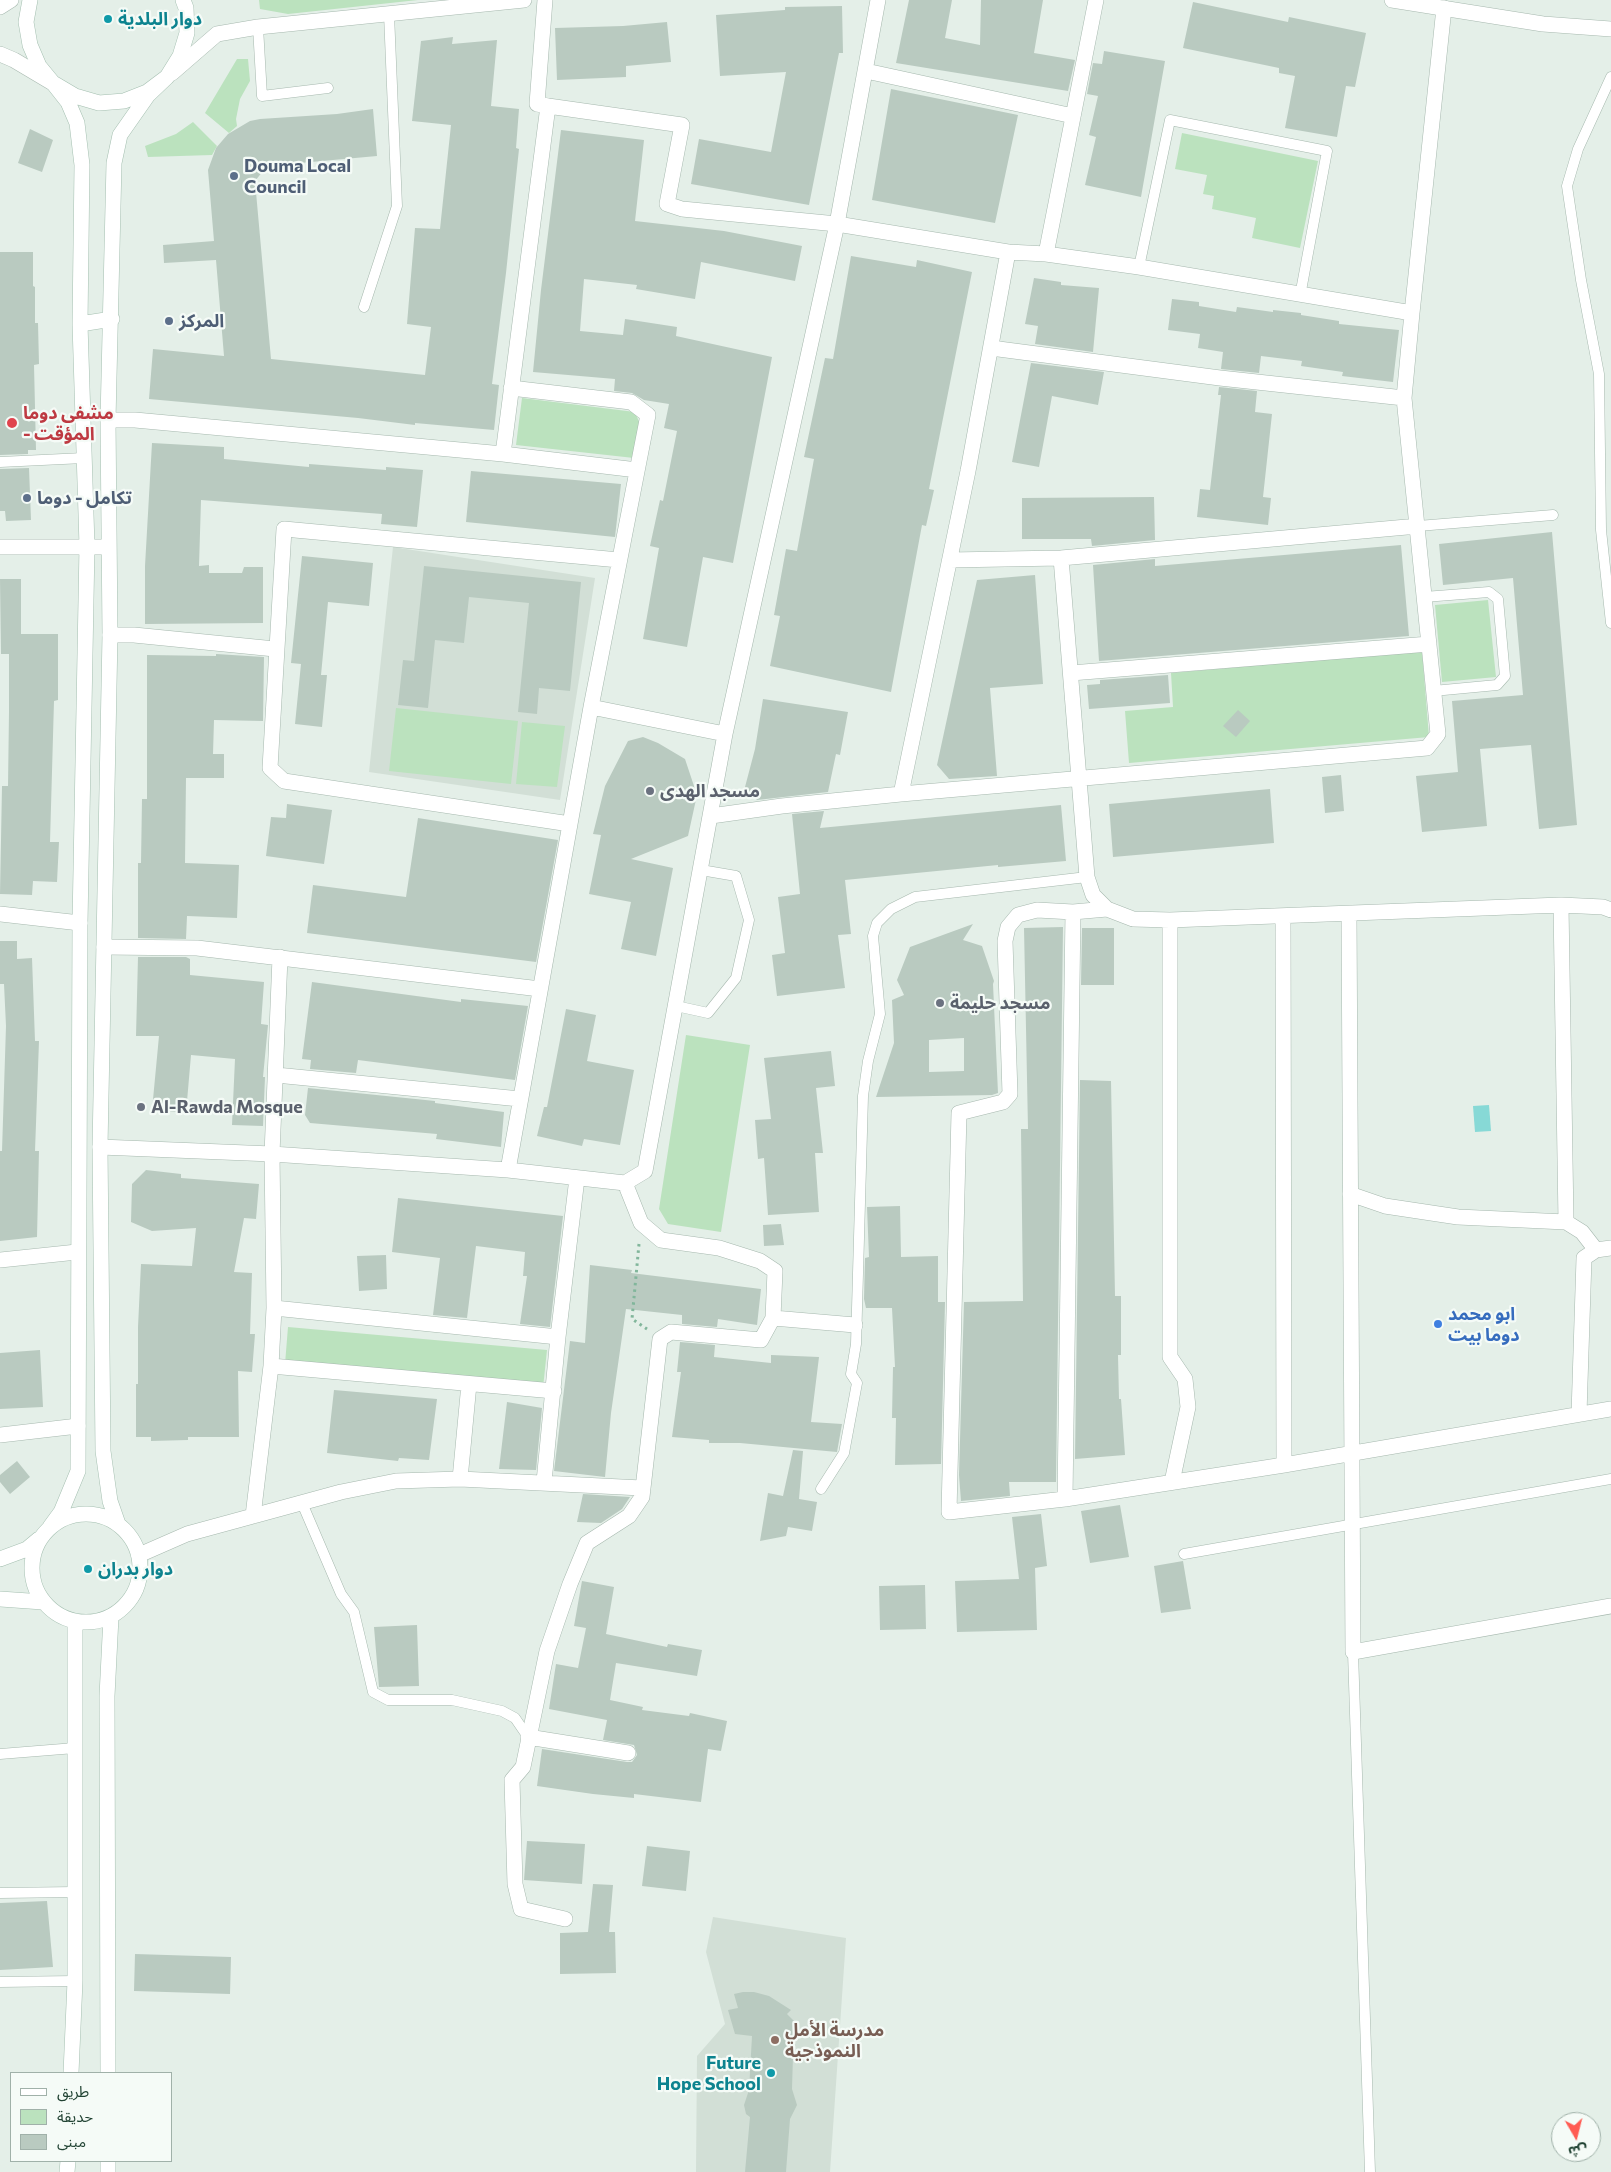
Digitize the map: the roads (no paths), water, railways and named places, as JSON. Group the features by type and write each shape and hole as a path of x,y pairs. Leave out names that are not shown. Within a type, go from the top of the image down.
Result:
{"street":[{"path":"0,7 12,0"},
{"path":"0,1558 27,1549 46,1532 62,1519 76,1515 91,1514 118,1524 131,1538 139,1555 140,1573 136,1591 125,1606 110,1617 93,1622 75,1621 50,1609 43,1602 36,1590 31,1562 46,1532 61,1512 78,1471 77,1252 80,923 87,546 80,324 82,157 77,123 68,102 39,66 30,45 26,22 30,0"},
{"path":"0,54 14,60 75,96 99,103 124,101 147,92 167,77 180,56 187,33 186,8 183,0"},
{"path":"118,1524 110,1501 102,1451 100,1147 110,636 108,420 112,319 114,163 120,135 148,95 217,34 524,0"},
{"path":"545,0 537,104 682,125 667,204 682,209 837,224 1008,252 1046,254 1139,266 1300,296 1412,313"},
{"path":"100,1147 272,1154 508,1170 624,1183 645,1171 725,734 837,224 878,0"},
{"path":"1046,254 1096,0"},
{"path":"1392,0 1444,4 1544,24 1611,29"},
{"path":"711,816 782,806 901,794 1427,748 1438,734 1404,398 1444,4"},
{"path":"866,71 1073,116"},
{"path":"503,454 548,106"},
{"path":"901,794 950,560 1008,252"},
{"path":"80,324 112,319"},
{"path":"991,348 1220,378 1404,398"},
{"path":"508,1170 570,824 648,415 631,402 511,388"},
{"path":"108,420 135,420 503,454 637,470"},
{"path":"950,560 1062,558 1418,526"},
{"path":"570,824 284,781 270,768 284,529 619,560"},
{"path":"0,547 108,547"},
{"path":"1062,558 1087,877 1093,895 1107,909 1133,919 1170,920 1561,905 1603,907 1611,910"},
{"path":"110,636 134,635 276,649"},
{"path":"1071,673 1429,644"},
{"path":"592,706 725,734"},
{"path":"1561,905 1566,1222"},
{"path":"1107,909 1073,912 1037,910 1018,915 1008,927 1005,941 1010,1094 1003,1102 959,1113 949,1512 1066,1499 1284,1465 1611,1408"},
{"path":"1066,1499 1073,912"},
{"path":"0,914 80,923"},
{"path":"1349,914 1353,1652 1611,1606"},
{"path":"1283,916 1284,1465"},
{"path":"1170,920 1170,1357 1185,1380 1188,1407 1172,1482"},
{"path":"80,960 104,954 197,948 280,956 540,989"},
{"path":"253,1516 271,1366 274,1308 272,1154 280,956"},
{"path":"276,1075 520,1099"},
{"path":"544,1482 558,1337 578,1178"},
{"path":"564,1919 521,1909 514,1884 512,1780 523,1767 548,1651 570,1584 587,1544 629,1516 642,1497 660,1339 672,1332 761,1340 773,1318 775,1271 760,1261 718,1248 662,1240 641,1223 624,1183"},
{"path":"1350,1194 1385,1206 1458,1217 1566,1222 1604,1249 1584,1258 1580,1414"},
{"path":"0,1260 77,1252"},
{"path":"274,1308 558,1337"},
{"path":"773,1318 855,1325"},
{"path":"271,1366 554,1392"},
{"path":"460,1479 470,1384"},
{"path":"0,1435 78,1426"},
{"path":"139,1555 187,1534 302,1502 396,1481 460,1479 642,1488"},
{"path":"0,1598 43,1602"},
{"path":"108,2072 108,1696 110,1617"},
{"path":"71,2072 75,1981 75,1621"},
{"path":"528,1737 628,1753"}],"lane":[{"path":"364,307 397,206 389,14"},
{"path":"258,28 262,96 328,88"},
{"path":"1611,78 1578,149 1567,186 1581,280 1599,374 1601,530 1611,623"},
{"path":"1139,266 1170,120 1327,151 1300,296"},
{"path":"0,462 84,458"},
{"path":"1418,526 1553,515"},
{"path":"1424,597 1488,592 1498,599 1504,676 1497,685 1433,691"},
{"path":"676,1006 708,1013 736,978 749,920 736,876 701,870"},
{"path":"821,1488 844,1453 857,1383 851,1374 856,1344 862,1096 880,1014 873,936 877,923 891,909 915,897 1087,877"},
{"path":"1184,1554 1353,1526 1611,1479"},
{"path":"302,1502 341,1594 354,1612 373,1692 388,1700 452,1700 502,1711 515,1718 528,1737"},
{"path":"1353,1652 1370,2172"},
{"path":"0,1754 74,1748"},
{"path":"0,1893 75,1892"},
{"path":"0,1982 75,1981"}],"water":[{"path":"1489,1105 1491,1131 1475,1132 1473,1106"}],"place":[{"name":"دوار البلدية","path":"108,19"},
{"name":"Douma Local Council","path":"234,176"},
{"name":"المركز","path":"169,321"},
{"name":"مشفى دوما - المؤقت","path":"12,423"},
{"name":"تكامل - دوما","path":"27,498"},
{"name":"مسجد الهدى","path":"650,791"},
{"name":"مسجد حليمة","path":"940,1003"},
{"name":"Al-Rawda Mosque","path":"141,1107"},
{"name":"ابو محمد دوما بيت","path":"1438,1324"},
{"name":"دوار بدران","path":"88,1569"},
{"name":"مدرسة الأمل النموذجية","path":"775,2040"},
{"name":"Future Hope School","path":"771,2073"}]}
